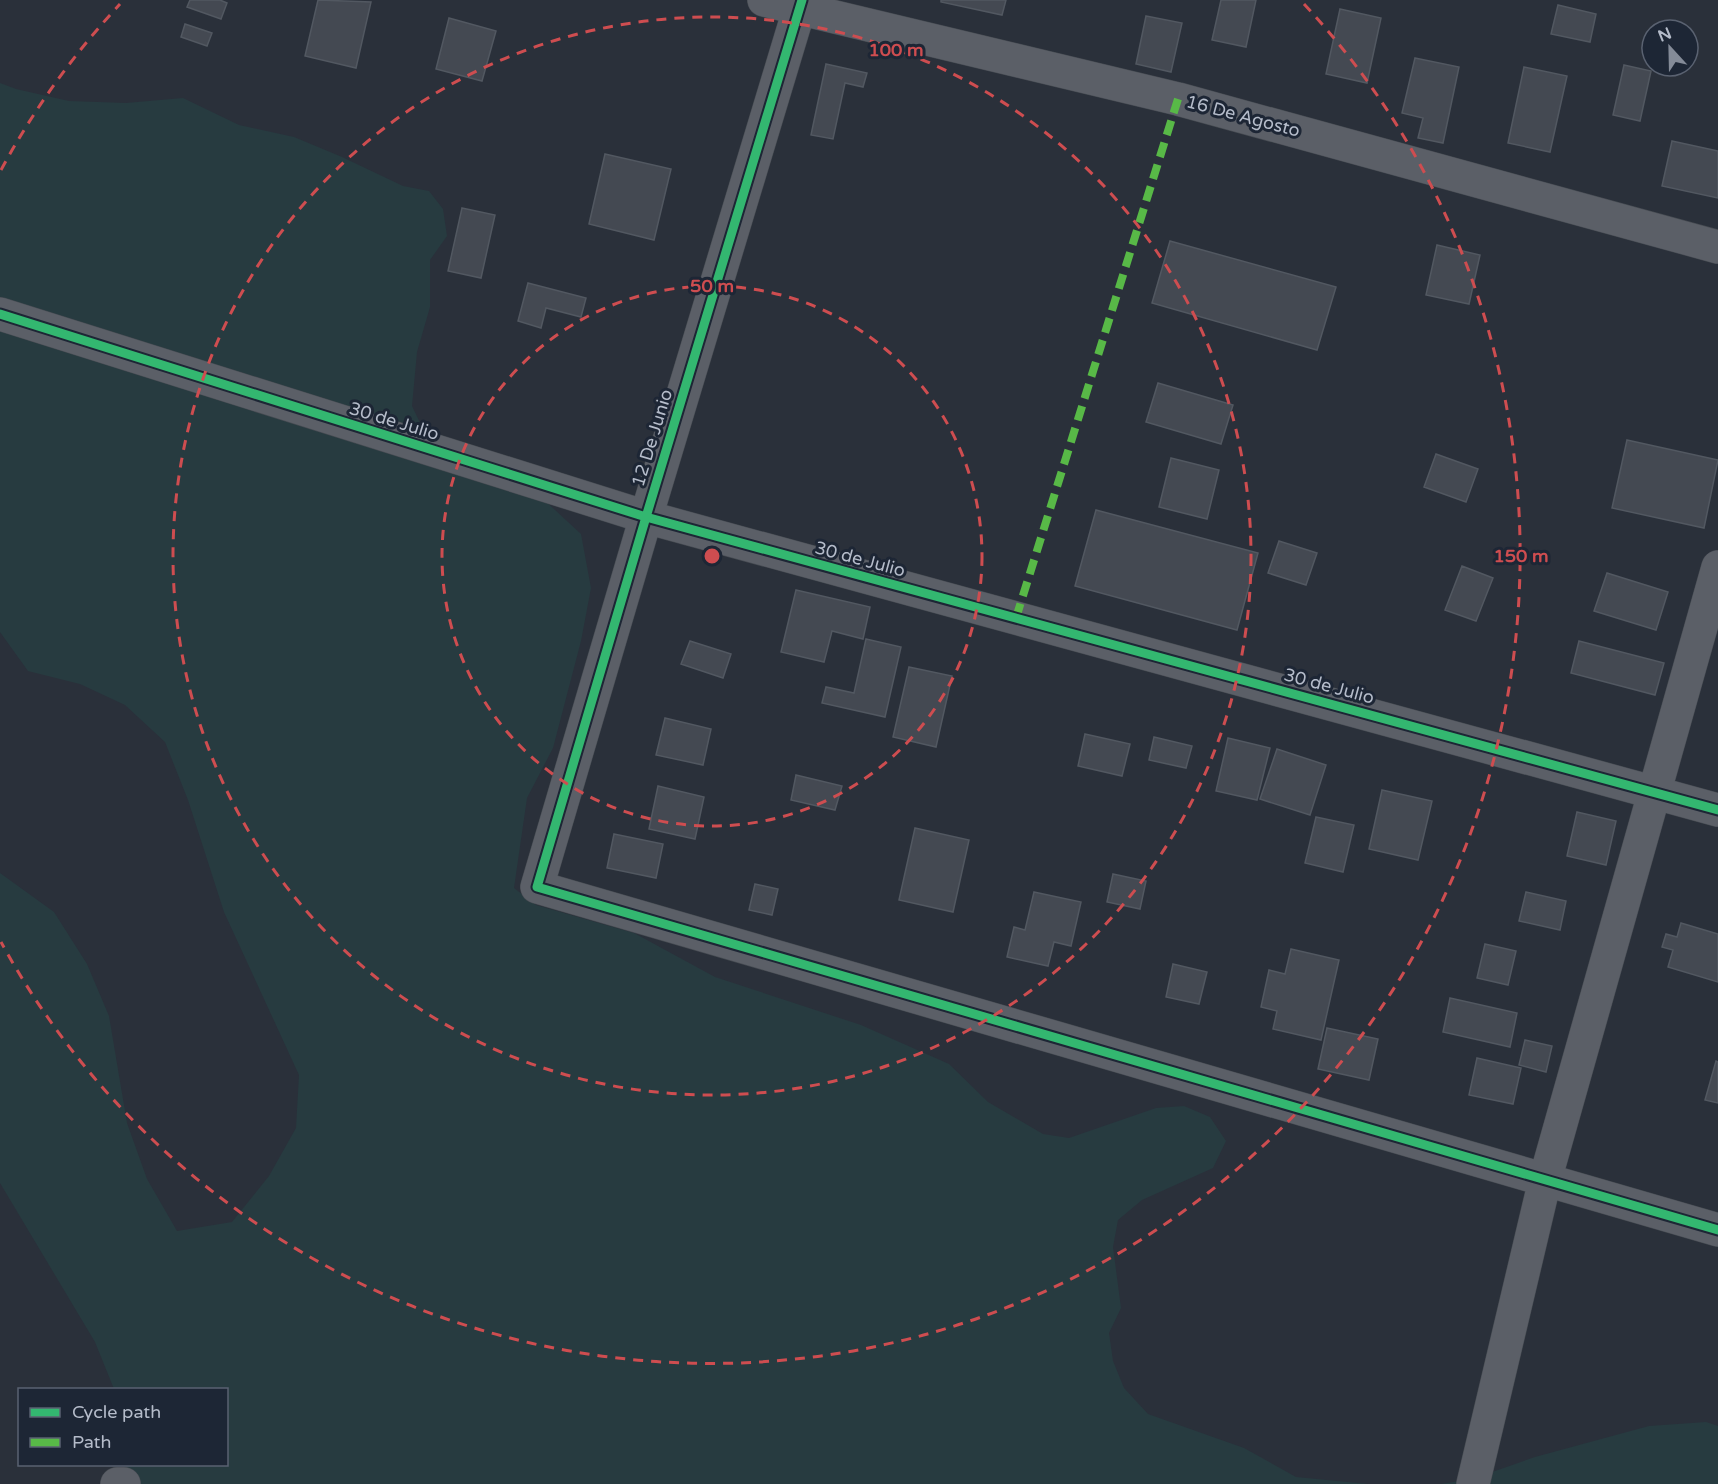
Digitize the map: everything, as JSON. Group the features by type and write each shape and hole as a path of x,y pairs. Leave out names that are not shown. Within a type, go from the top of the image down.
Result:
{"street":[{"name":"16 De Agosto","path":"764,0 801,5 1178,99 1718,247"},
{"name":"12 De Junio","path":"801,5 537,887 1545,1180"},
{"name":"30 de Julio","path":"0,314 646,518 1718,810"},
{"path":"1473,1484 1545,1180 1718,567"},
{"path":"1545,1180 1718,1230"}],"green space":[{"path":"0,83 69,101 126,103 183,98 239,125 294,137 403,186 429,191 443,209 447,236 430,260 430,307 417,352 412,406 435,454 541,497 581,534 591,588 581,641 553,748 527,798 514,888 536,905 634,933 715,977 861,1025 949,1064 988,1102 1043,1134 1069,1138 1156,1108 1184,1106 1210,1117 1226,1141 1213,1168 1142,1200 1118,1220 1113,1247 1121,1308 1109,1333 1113,1361 1124,1388 1148,1414 1244,1448 1296,1477 1368,1484 127,1484 126,1466 228,1466 228,1388 114,1388 95,1342 0,1183 0,873 54,912 87,964 109,1016 127,1123 147,1179 177,1231 232,1222 269,1176 296,1128 299,1075 224,912 188,800 165,742 125,705 80,684 28,671 0,632"},
{"path":"1706,1422 1718,1426 1718,1484 1441,1484 1472,1479 1535,1457 1649,1426"}],"building":[{"path":"190,0 220,0 227,3 221,19 187,7"},
{"path":"318,0 371,2 356,68 305,56"},
{"path":"941,0 1006,0 1002,15 941,2"},
{"path":"1221,0 1256,0 1246,47 1212,40"},
{"path":"1558,5 1596,14 1590,42 1551,34"},
{"path":"1340,9 1381,18 1367,83 1326,74"},
{"path":"1146,16 1182,23 1171,72 1136,64"},
{"path":"449,18 496,31 482,81 436,69"},
{"path":"185,24 212,33 207,46 181,37"},
{"path":"1415,58 1459,67 1443,143 1418,138 1423,118 1402,113"},
{"path":"826,64 867,73 863,87 845,83 833,139 811,135"},
{"path":"1624,65 1640,69 1640,78 1649,78 1640,121 1613,115"},
{"path":"1524,67 1567,76 1550,152 1508,143"},
{"path":"1672,141 1718,151 1718,198 1662,186"},
{"path":"605,154 671,169 654,240 589,224"},
{"path":"462,208 495,215 481,278 448,271"},
{"path":"1170,241 1336,287 1317,350 1152,303"},
{"path":"1437,245 1480,255 1469,304 1426,295"},
{"path":"528,283 586,298 581,317 546,308 541,328 518,321"},
{"path":"1158,383 1233,405 1221,444 1146,422"},
{"path":"1627,440 1718,460 1704,528 1612,508"},
{"path":"1436,454 1478,469 1466,502 1424,487"},
{"path":"1171,458 1219,470 1207,519 1159,507"},
{"path":"1096,510 1258,553 1237,630 1075,586"},
{"path":"1279,541 1317,553 1306,585 1268,573"},
{"path":"1462,566 1493,578 1476,621 1445,610"},
{"path":"1607,573 1668,592 1656,630 1594,611"},
{"path":"796,590 870,607 863,639 832,631 824,662 781,652"},
{"path":"866,639 901,647 885,717 822,703 826,687 854,693"},
{"path":"690,641 731,654 723,678 681,664"},
{"path":"1579,641 1664,663 1655,695 1571,673"},
{"path":"909,667 952,676 936,747 893,737"},
{"path":"665,718 711,729 703,765 656,755"},
{"path":"1085,734 1130,744 1122,776 1078,766"},
{"path":"1154,737 1192,746 1186,768 1149,760"},
{"path":"1228,738 1270,748 1257,800 1216,791"},
{"path":"1277,749 1326,765 1310,815 1260,799"},
{"path":"796,775 842,786 835,810 791,800"},
{"path":"658,786 704,797 695,839 649,829"},
{"path":"1382,790 1432,801 1418,860 1369,849"},
{"path":"1577,812 1616,821 1606,865 1567,856"},
{"path":"1316,817 1354,825 1343,872 1305,863"},
{"path":"915,828 969,840 953,912 899,900"},
{"path":"614,834 663,844 656,878 607,868"},
{"path":"1113,874 1146,881 1140,909 1107,902"},
{"path":"755,884 778,889 772,915 749,910"},
{"path":"1034,892 1081,902 1071,946 1054,942 1048,966 1007,957 1014,927 1025,930"},
{"path":"1526,892 1566,901 1560,930 1519,921"},
{"path":"1681,923 1718,934 1718,982 1668,967 1673,950 1662,947 1666,934 1677,937"},
{"path":"1485,944 1516,951 1508,985 1477,978"},
{"path":"1291,949 1339,960 1321,1040 1273,1029 1277,1011 1261,1007 1269,970 1285,974"},
{"path":"1173,964 1207,972 1199,1004 1166,997"},
{"path":"1450,998 1517,1013 1510,1047 1443,1032"},
{"path":"1327,1028 1378,1039 1369,1080 1318,1069"},
{"path":"1525,1040 1552,1046 1546,1072 1519,1065"},
{"path":"1477,1058 1521,1068 1513,1104 1469,1095"},
{"path":"1716,1061 1718,1062 1718,1103 1705,1100"}],"marked path":[{"path":"1016,618 1178,99"}],"cycle path":[{"path":"802,0 537,887 1718,1230"},
{"path":"0,314 646,517 1718,810"}]}
